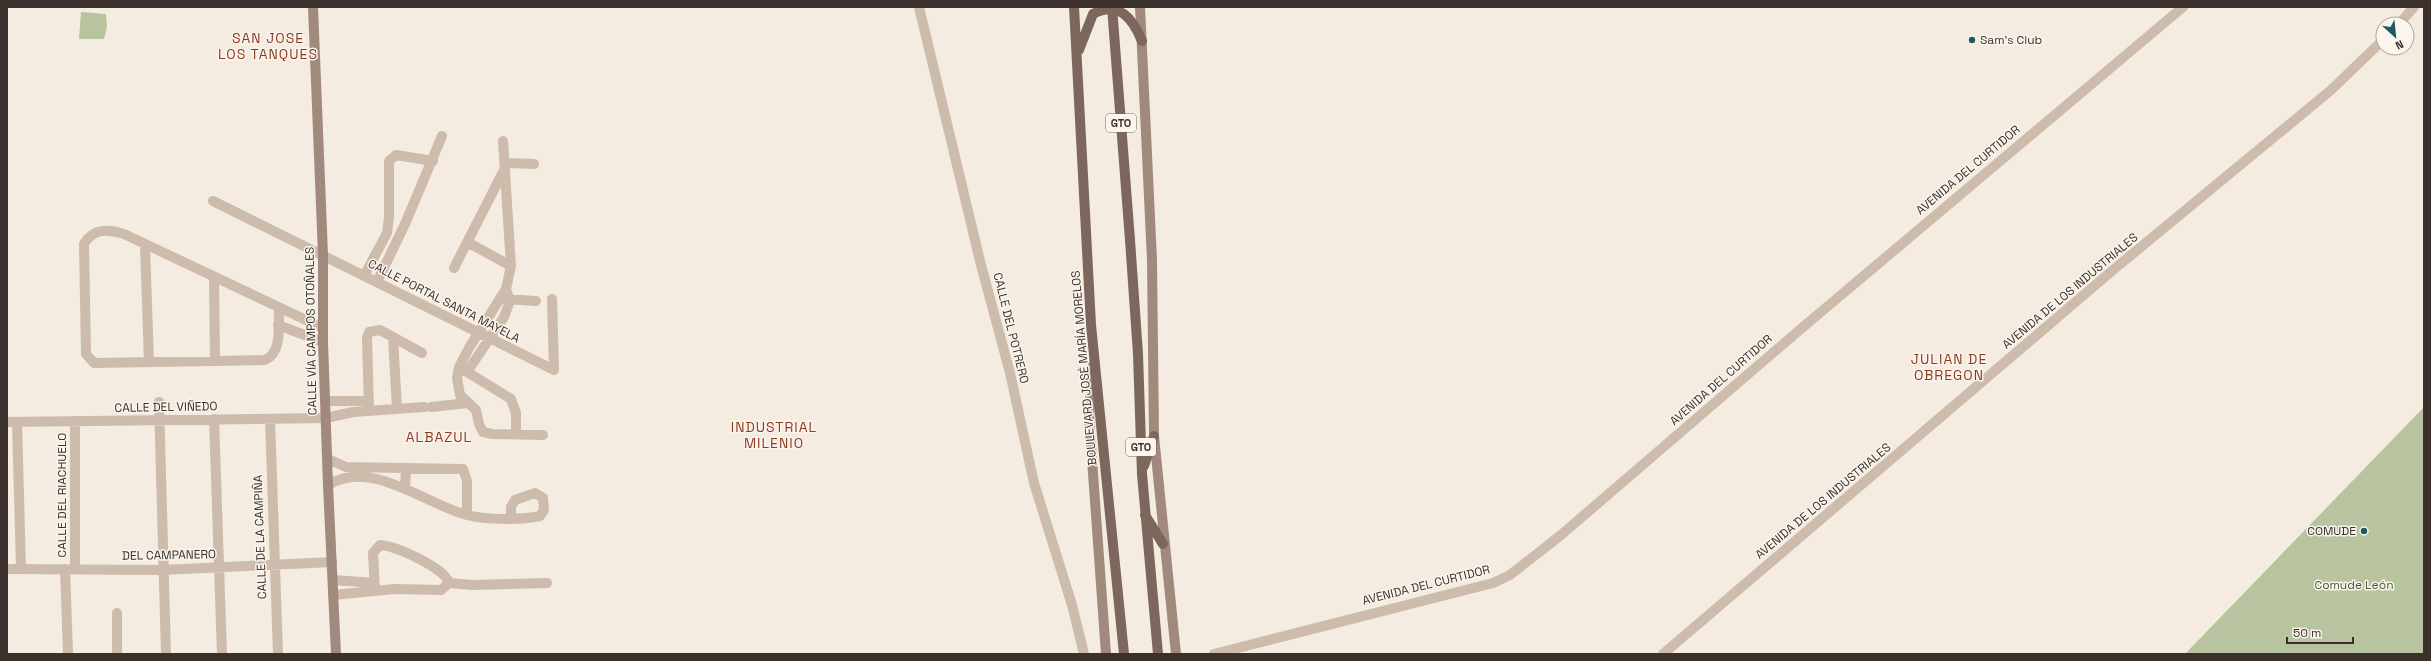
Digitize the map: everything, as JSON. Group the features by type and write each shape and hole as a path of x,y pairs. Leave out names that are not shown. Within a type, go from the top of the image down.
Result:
{"main road":[{"name":"BOULEVARD JOSÉ MARÍA MORELOS","path":"1074,7 1094,355 1124,654"},
{"path":"1077,58 1090,20 1100,8 1107,7 1123,11 1135,24 1142,41"},
{"name":"GTO","path":"1112,7 1138,354 1144,514 1158,654"},
{"path":"1142,474 1154,436"},
{"path":"1144,514 1163,544"}],"street":[{"name":"CALLE VÍA CAMPOS OTOÑALES","path":"313,7 323,255 325,401 336,654"},
{"name":"CALLE DEL POTRERO","path":"919,7 981,265 1005,353 1034,483 1072,605 1084,654"},
{"path":"1140,7 1152,260 1154,436 1163,544 1176,654"},
{"name":"AVENIDA DEL CURTIDOR","path":"1214,654 1472,588 1510,575 1561,535 1820,312 2183,7"},
{"path":"2406,16 2414,7"},
{"name":"AVENIDA DE LOS INDUSTRIALES","path":"1663,654 2113,270 2331,90 2375,48"},
{"path":"377,282 405,224 433,161 442,136"},
{"path":"503,141 508,200 511,266 506,289 499,298 490,318 478,333 457,387 460,395 476,410 479,424 483,432 492,434 516,433 543,435"},
{"path":"364,276 387,233 389,217 389,161 396,155 433,161"},
{"path":"505,166 534,164"},
{"path":"454,268 505,166"},
{"path":"491,194 508,200"},
{"name":"CALLE PORTAL SANTA MAYELA","path":"213,201 488,339 554,370 552,298"},
{"path":"389,217 405,224"},
{"path":"280,308 277,347 270,358 265,360 94,363 88,358 86,349 83,248 86,240 95,233 107,230 124,234 145,246 214,278 280,308 323,328"},
{"path":"467,242 511,266"},
{"path":"145,246 149,362"},
{"path":"214,278 215,361"},
{"path":"463,370 504,317 510,301 506,289"},
{"path":"499,298 510,301 536,302"},
{"path":"278,325 323,342"},
{"path":"369,406 369,332 380,330 422,353"},
{"path":"393,337 396,409"},
{"path":"1094,355 1089,400 1089,418 1106,654"},
{"path":"463,370 511,399 516,413 516,433"},
{"path":"325,401 396,409 468,403"},
{"path":"159,402 166,654"},
{"name":"CALLE DEL VIÑEDO","path":"12,422 326,418 354,412 369,406"},
{"path":"214,419 222,654"},
{"name":"CALLE DE LA CAMPIÑA","path":"270,419 273,563 278,654"},
{"name":"CALLE DEL RIACHUELO","path":"75,421 75,568"},
{"path":"12,422 21,569"},
{"path":"328,459 346,467 463,469 467,481 467,515"},
{"path":"371,467 371,478"},
{"path":"405,488 406,469"},
{"path":"328,485 346,478 371,478 388,481 467,515 488,518 511,517"},
{"path":"374,586 373,553 380,545 396,549 439,569 446,576 449,583"},
{"name":"DEL CAMPANERO","path":"7,569 75,568 163,570 220,568 273,563 332,562"},
{"path":"65,569 68,654"},
{"path":"333,580 374,586 437,590 445,588 449,583"},
{"path":"449,583 472,586 547,583"},
{"path":"333,595 374,586"},
{"path":"117,613 117,654"}],"green space":[{"path":"81,12 106,14 107,27 104,39 79,39"},
{"name":"COMUDE","path":"2424,407 2424,654 2185,654"}],"place":[{"name":"Sam's Club","path":"1972,40"},
{"name":"COMUDE","path":"2364,531"}],"district":[{"name":"SAN JOSE LOS TANQUES","path":"268,46"},
{"name":"JULIAN DE OBREGON","path":"1949,368"},
{"name":"INDUSTRIAL MILENIO","path":"774,436"},
{"name":"ALBAZUL","path":"439,437"}],"park label":[{"name":"Comude León","path":"2354,585"}]}
